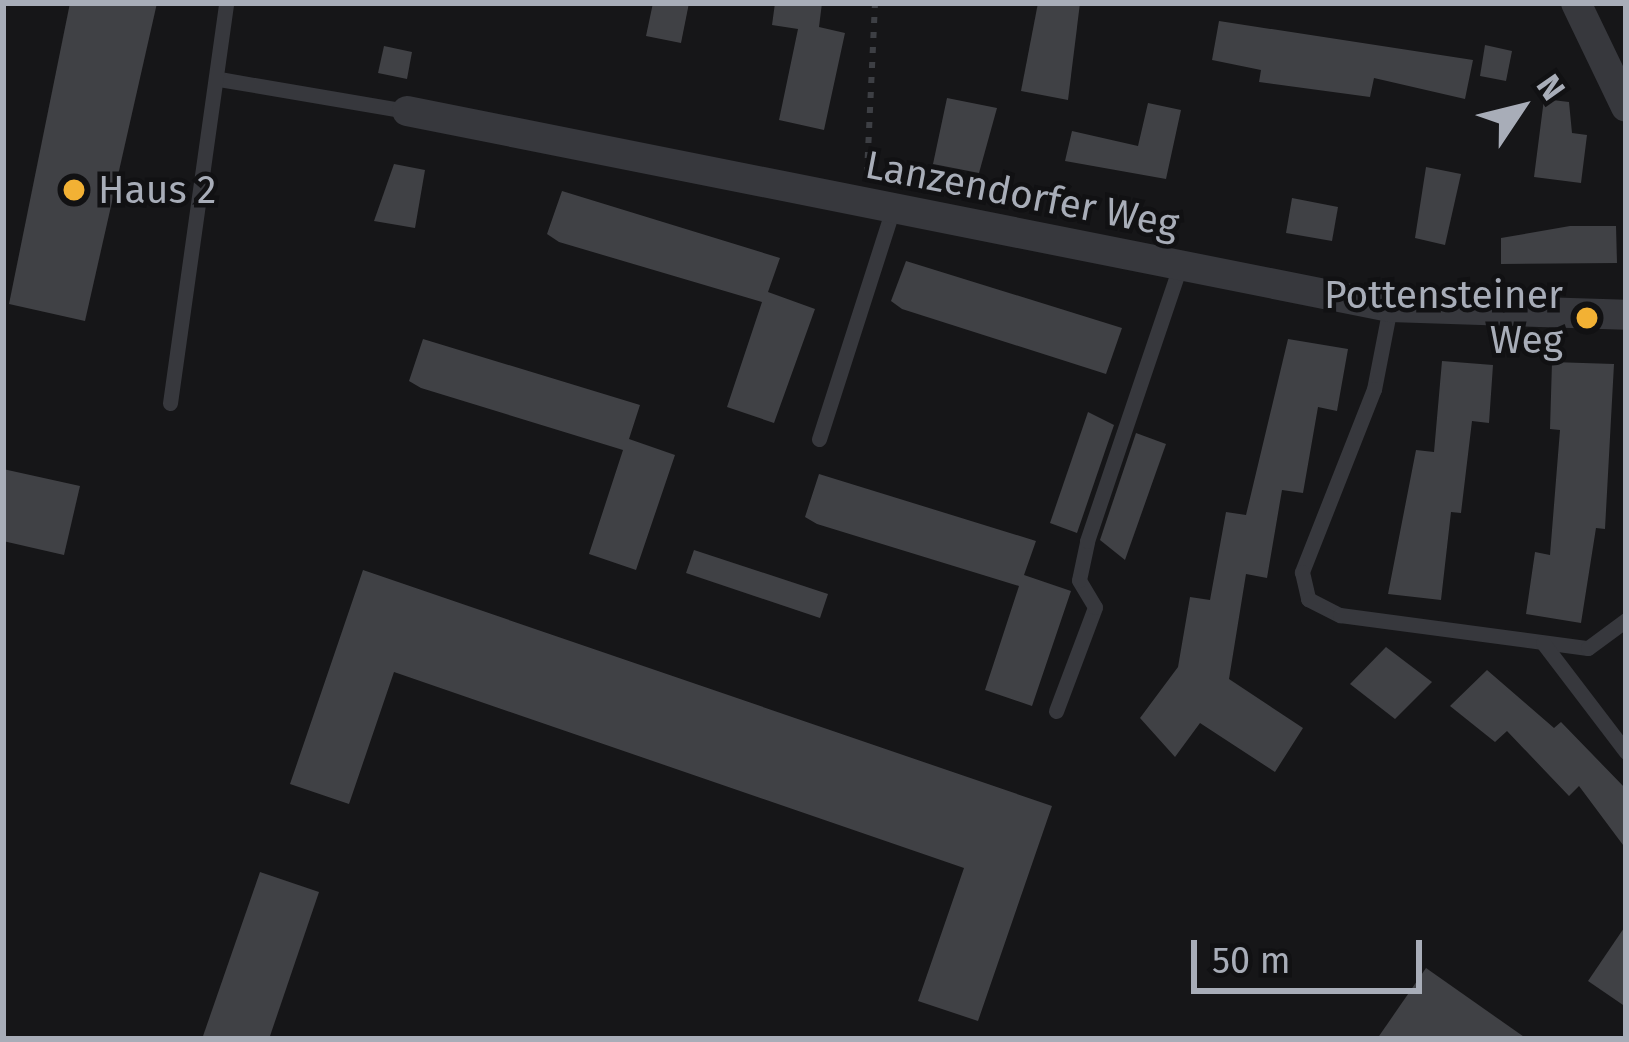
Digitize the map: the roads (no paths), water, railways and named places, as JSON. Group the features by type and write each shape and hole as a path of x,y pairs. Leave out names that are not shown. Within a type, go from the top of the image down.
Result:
{"street":[{"path":"1576,3 1626,107"},
{"name":"Lanzendorfer Weg","path":"407,111 1390,307 1626,315"}],"lane":[{"path":"170,404 226,3"},
{"path":"219,79 407,111"},
{"path":"819,439 877,206"},
{"path":"1056,711 1095,607 1079,580 1087,541 1180,266"},
{"path":"1390,307 1374,388 1302,572 1308,598 1340,615 1588,648 1626,620"},
{"path":"1543,643 1626,752"}],"place":[{"name":"Haus 2","path":"74,190"},
{"name":"Pottensteiner Weg","path":"1587,318"}]}
